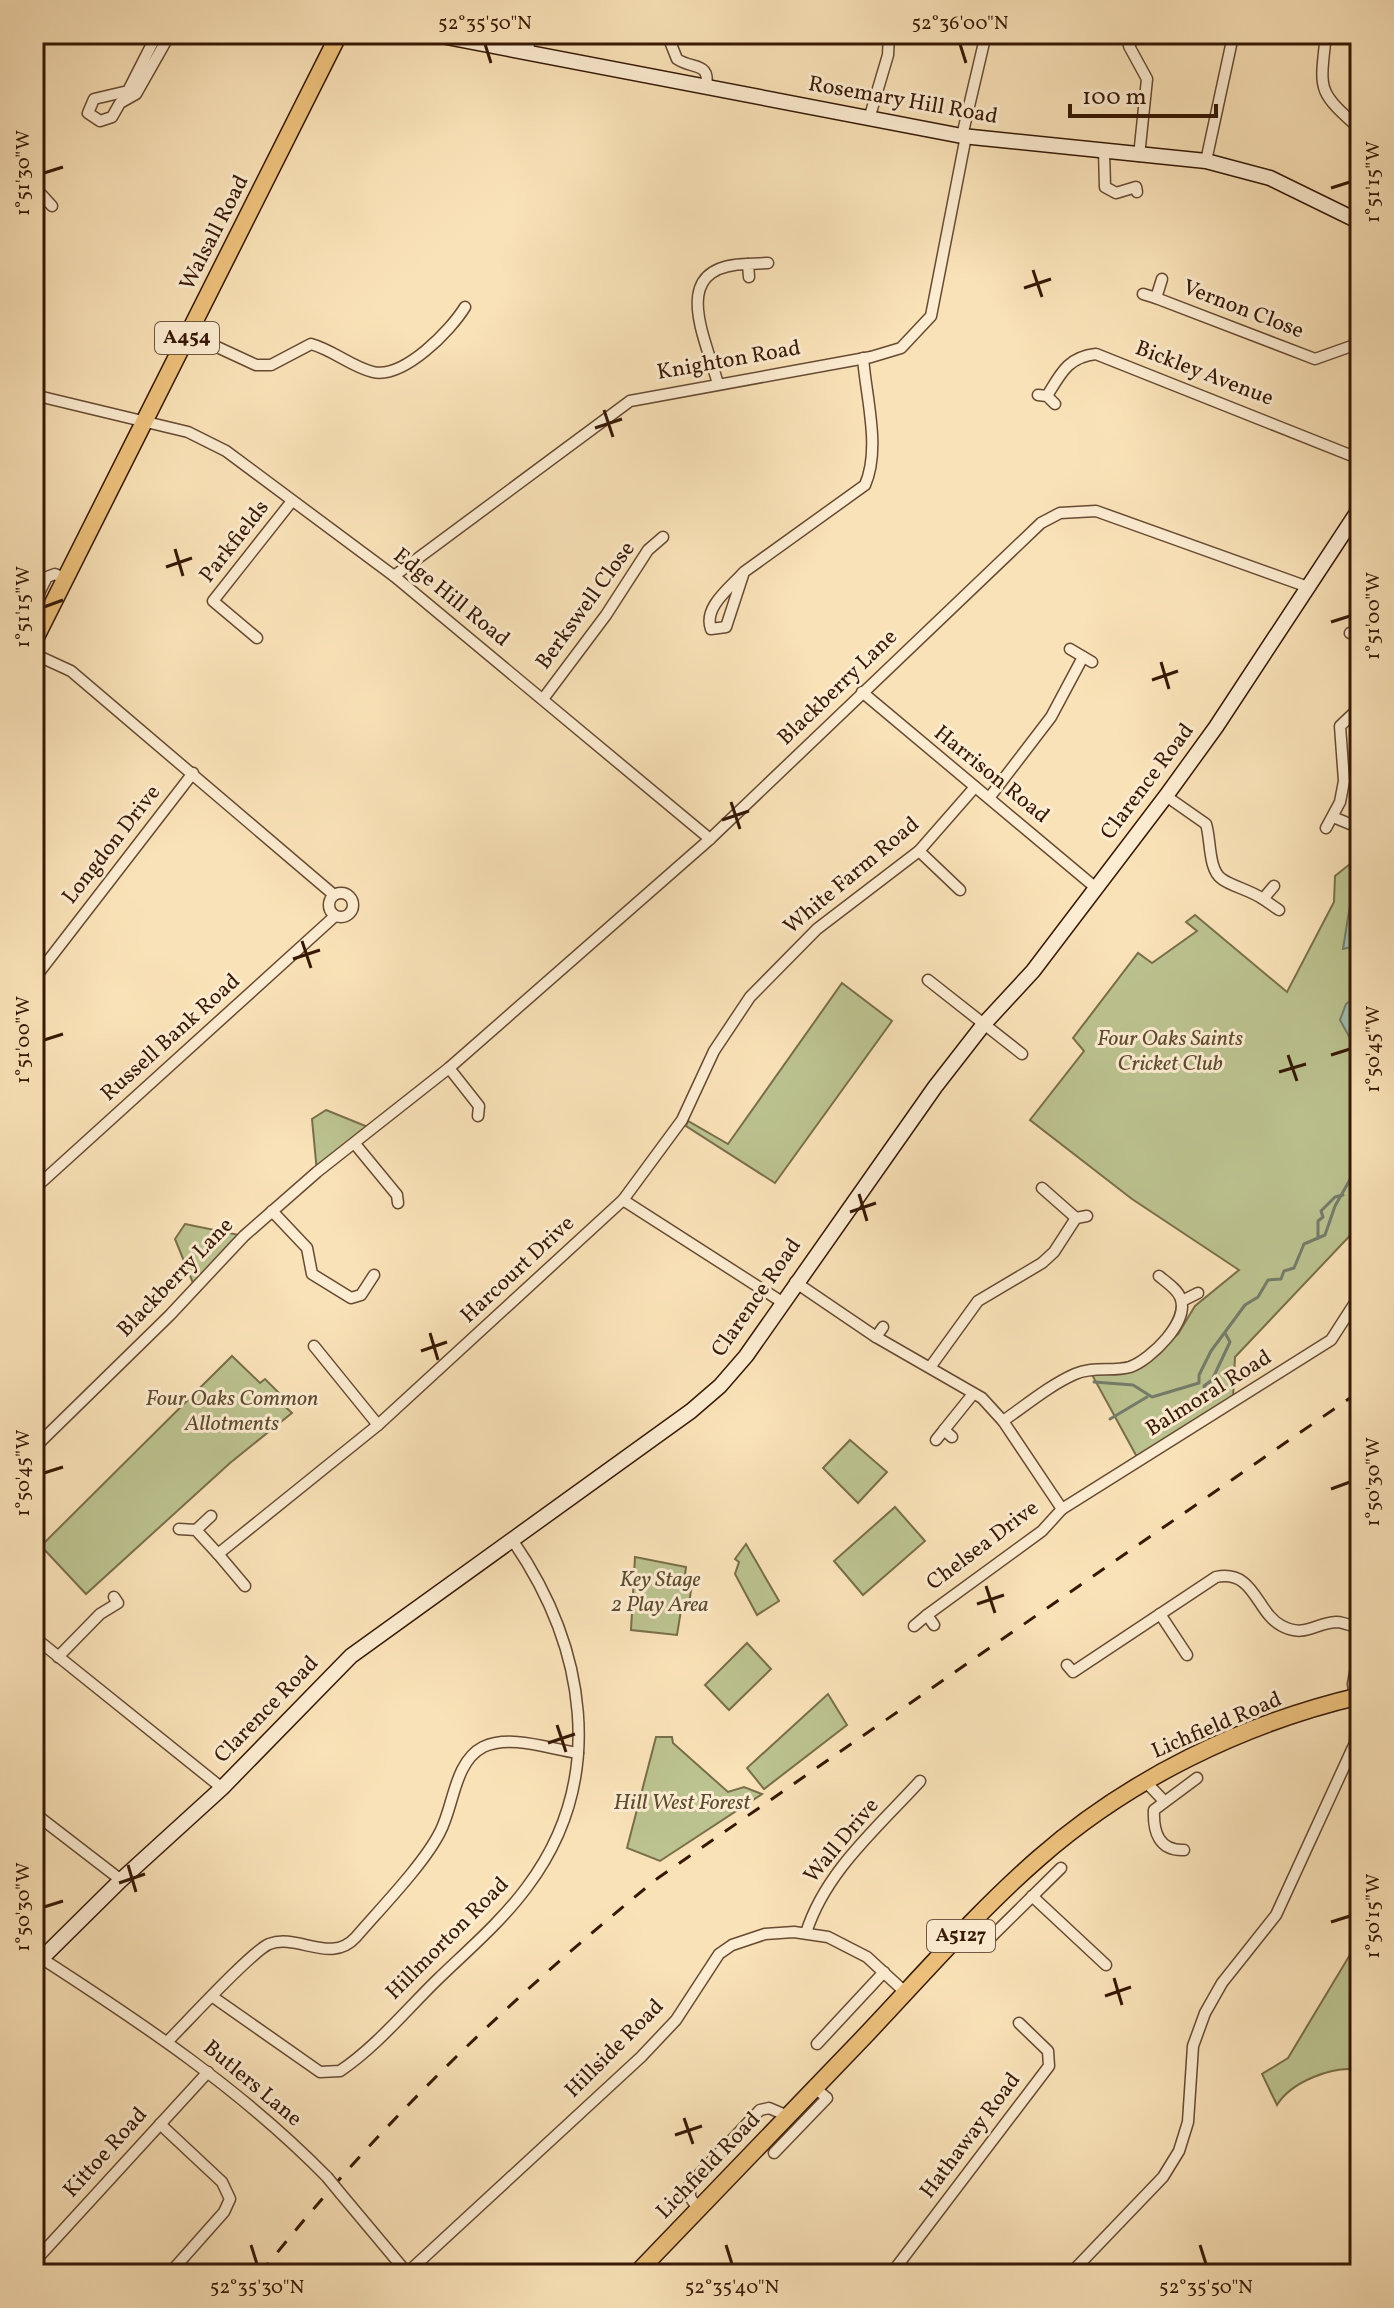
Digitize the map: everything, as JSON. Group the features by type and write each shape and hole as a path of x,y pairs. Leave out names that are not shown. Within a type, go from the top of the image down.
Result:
{"main road":[{"name":"Walsall Road","path":"34,641 339,34"},
{"name":"Lichfield Road","path":"636,2274 989,1907 1045,1853 1103,1808 1191,1756 1284,1720 1358,1697"}],"street":[{"path":"157,34 128,91 116,100 136,94 170,34"},
{"name":"Rosemary Hill Road","path":"431,34 964,136 1206,161 1270,178 1356,220"},
{"path":"528,52 530,34"},
{"path":"667,34 677,59 704,67 707,73 706,88"},
{"path":"869,119 888,55 889,34"},
{"name":"Knighton Road","path":"394,576 630,401 863,358 901,348 931,316 986,34"},
{"path":"1136,34 1129,46 1147,79 1139,156"},
{"path":"1326,34 1321,83 1324,95 1360,129"},
{"path":"1206,161 1233,36"},
{"path":"1104,151 1105,187 1116,193 1136,187 1137,192"},
{"path":"50,184 38,196 52,206"},
{"path":"1356,220 1360,204"},
{"path":"718,384 695,302 699,287 708,273 727,264 768,263"},
{"path":"748,264 749,277"},
{"name":"Vernon Close","path":"1156,298 1162,279"},
{"name":"Vernon Close","path":"1143,294 1315,359 1360,343"},
{"path":"189,334 256,365 271,365 311,344 371,371 383,373 400,367 445,336 465,307"},
{"name":"Bickley Avenue","path":"1047,398 1068,362 1078,356 1096,354 1308,435 1360,459"},
{"path":"744,572 726,627 711,629 707,619 711,610 744,572 865,485 871,471 872,451 863,358"},
{"name":"Edge Hill Road","path":"34,395 208,440 394,576 710,839"},
{"name":"Parkfields","path":"257,638 213,601 292,501"},
{"name":"Clarence Road","path":"38,1962 121,1880 222,1788 351,1656 612,1472 720,1386 746,1356 795,1282 984,1024 1033,971 1166,796 1360,508"},
{"name":"Blackberry Lane","path":"34,1448 272,1211 449,1068 710,839 1041,523 1060,513 1096,511 1308,587"},
{"name":"Berkswell Close","path":"543,699 606,615 648,550 663,537"},
{"path":"34,603 47,577 55,574 65,579"},
{"path":"989,798 1051,717 1087,659 1070,649"},
{"name":"Russell Bank Road","path":"34,654 71,671 334,895 345,893 353,902 349,915 335,916 34,1189"},
{"name":"Harrison Road","path":"862,692 1096,888"},
{"path":"1326,828 1333,817 1344,781 1340,726 1360,707"},
{"name":"Longdon Drive","path":"34,979 193,773"},
{"name":"White Farm Road","path":"623,1200 682,1120 714,1051 750,997 817,929 919,851 975,787"},
{"path":"1166,796 1206,824 1215,872 1222,880 1243,886 1279,910"},
{"path":"1333,817 1350,824"},
{"path":"919,851 960,890"},
{"path":"1263,899 1274,886"},
{"path":"334,895 329,905 335,916"},
{"path":"928,980 1022,1054"},
{"path":"449,1068 479,1106 478,1116"},
{"path":"355,1144 397,1195 398,1203"},
{"path":"931,1366 978,1301 994,1288 1028,1274 1042,1263 1081,1217 1042,1188"},
{"path":"623,1200 782,1302"},
{"name":"Harcourt Drive","path":"218,1554 378,1425 623,1200"},
{"path":"272,1211 307,1248 312,1274 351,1298 361,1295 374,1275"},
{"path":"1003,1421 1080,1372 1130,1367 1158,1348 1177,1326 1182,1301 1179,1294 1159,1276"},
{"path":"795,1282 880,1332 904,1356 931,1366 973,1394 1003,1421 1062,1509"},
{"path":"1182,1301 1198,1293"},
{"name":"Balmoral Road","path":"1062,1509 1324,1345 1360,1295"},
{"path":"314,1346 378,1425"},
{"path":"936,1440 948,1433 973,1394"},
{"name":"Chelsea Drive","path":"914,1626 1042,1531 1062,1509"},
{"path":"196,1530 211,1516"},
{"path":"179,1529 196,1530 245,1586"},
{"name":"Hillmorton Road","path":"213,1997 320,2072 334,2073 348,2066 528,1886 560,1828 576,1776 577,1704 564,1637 542,1585 513,1541"},
{"path":"1080,1683 1070,1669 1216,1577 1225,1575 1247,1584 1273,1620 1281,1626 1305,1633 1333,1622 1360,1629"},
{"path":"58,1657 100,1614 118,1602"},
{"path":"1160,1614 1187,1655"},
{"name":"Chelsea Drive","path":"927,1615 934,1625"},
{"path":"34,1637 222,1788"},
{"path":"1070,2274 1163,2177 1179,2151 1188,2122 1193,2046 1205,2013 1222,1983 1276,1915 1355,1743 1360,1645"},
{"path":"168,2041 267,1945 292,1942 323,1949 353,1941 435,1841 462,1768 483,1747 511,1742 578,1753"},
{"path":"1184,1850 1174,1851 1161,1842 1153,1829 1154,1810 1197,1778"},
{"name":"Wall Drive","path":"806,1933 816,1903 828,1883 920,1781"},
{"path":"1145,1781 1164,1801"},
{"path":"34,1813 121,1880"},
{"path":"987,1941 1061,1868"},
{"path":"1032,1896 1106,1965"},
{"path":"989,1907 1005,1921"},
{"name":"Hillside Road","path":"406,2273 641,2057 676,2020 712,1963 726,1948 765,1934 806,1933 848,1946 884,1972 906,1993"},
{"name":"Butlers Lane","path":"38,1962 168,2041 208,2072 327,2177 406,2273"},
{"path":"817,2044 884,1972"},
{"name":"Hathaway Road","path":"891,2274 1049,2066 1048,2051 1019,2023"},
{"name":"Kittoe Road","path":"34,2262 208,2072"},
{"name":"Lichfield Road","path":"774,2153 827,2098 815,2088"},
{"path":"698,2209 690,2197 690,2184 760,2110 769,2108 788,2116"},
{"path":"160,2124 222,2182 230,2199 224,2212 169,2274"}],"green space":[{"name":"Four Oaks Saints Cricket Club","path":"1360,856 1360,1225 1235,1357 1233,1398 1137,1457 1091,1373 1134,1370 1178,1334 1195,1306 1239,1270 1132,1199 1030,1120 1084,1051 1073,1038 1138,953 1152,963 1197,931 1186,922 1195,915 1287,992 1334,902 1335,876"},
{"path":"842,983 892,1021 775,1183 686,1126 688,1121 728,1144"},
{"path":"326,1110 373,1129 317,1172 312,1119"},
{"path":"185,1224 244,1236 195,1288 175,1239"},
{"name":"Four Oaks Common Allotments","path":"232,1356 260,1383 265,1379 283,1397 279,1401 292,1413 230,1463 86,1594 41,1546"},
{"path":"850,1440 887,1472 858,1503 823,1468"},
{"path":"895,1507 925,1541 863,1595 834,1561"},
{"path":"746,1544 779,1601 757,1615 735,1574 739,1562 735,1559"},
{"name":"Key Stage 2 Play Area","path":"635,1557 686,1567 684,1583 692,1584 688,1610 681,1610 677,1635 631,1630"},
{"path":"747,1643 771,1669 729,1710 705,1685"},
{"path":"828,1694 847,1725 764,1789 747,1768"},
{"name":"Hill West Forest","path":"656,1737 672,1737 673,1743 728,1792 744,1787 762,1794 660,1861 627,1848"},
{"path":"1360,1938 1360,2070 1338,2070 1302,2082 1277,2105 1262,2074 1288,2058"}],"shaded area":[{"path":"1360,875 1360,945 1343,949 1352,892"},
{"path":"1360,993 1360,1076 1356,1076 1351,1040 1340,1020 1346,1004"}],"waterway":[{"path":"1094,1382 1133,1385 1152,1397 1199,1383 1199,1375 1211,1351 1245,1305 1258,1297 1268,1280 1281,1279 1284,1271 1294,1268 1304,1244 1325,1235 1335,1206 1360,1162"},
{"path":"1318,1238 1318,1221 1323,1217 1321,1211 1335,1197 1343,1195"},
{"path":"1206,1399 1204,1386 1212,1380 1230,1342 1225,1333"},
{"path":"1110,1419 1147,1397"}],"railway":[{"path":"260,2274 351,2166 448,2065 550,1969 658,1878 1360,1391"}]}
